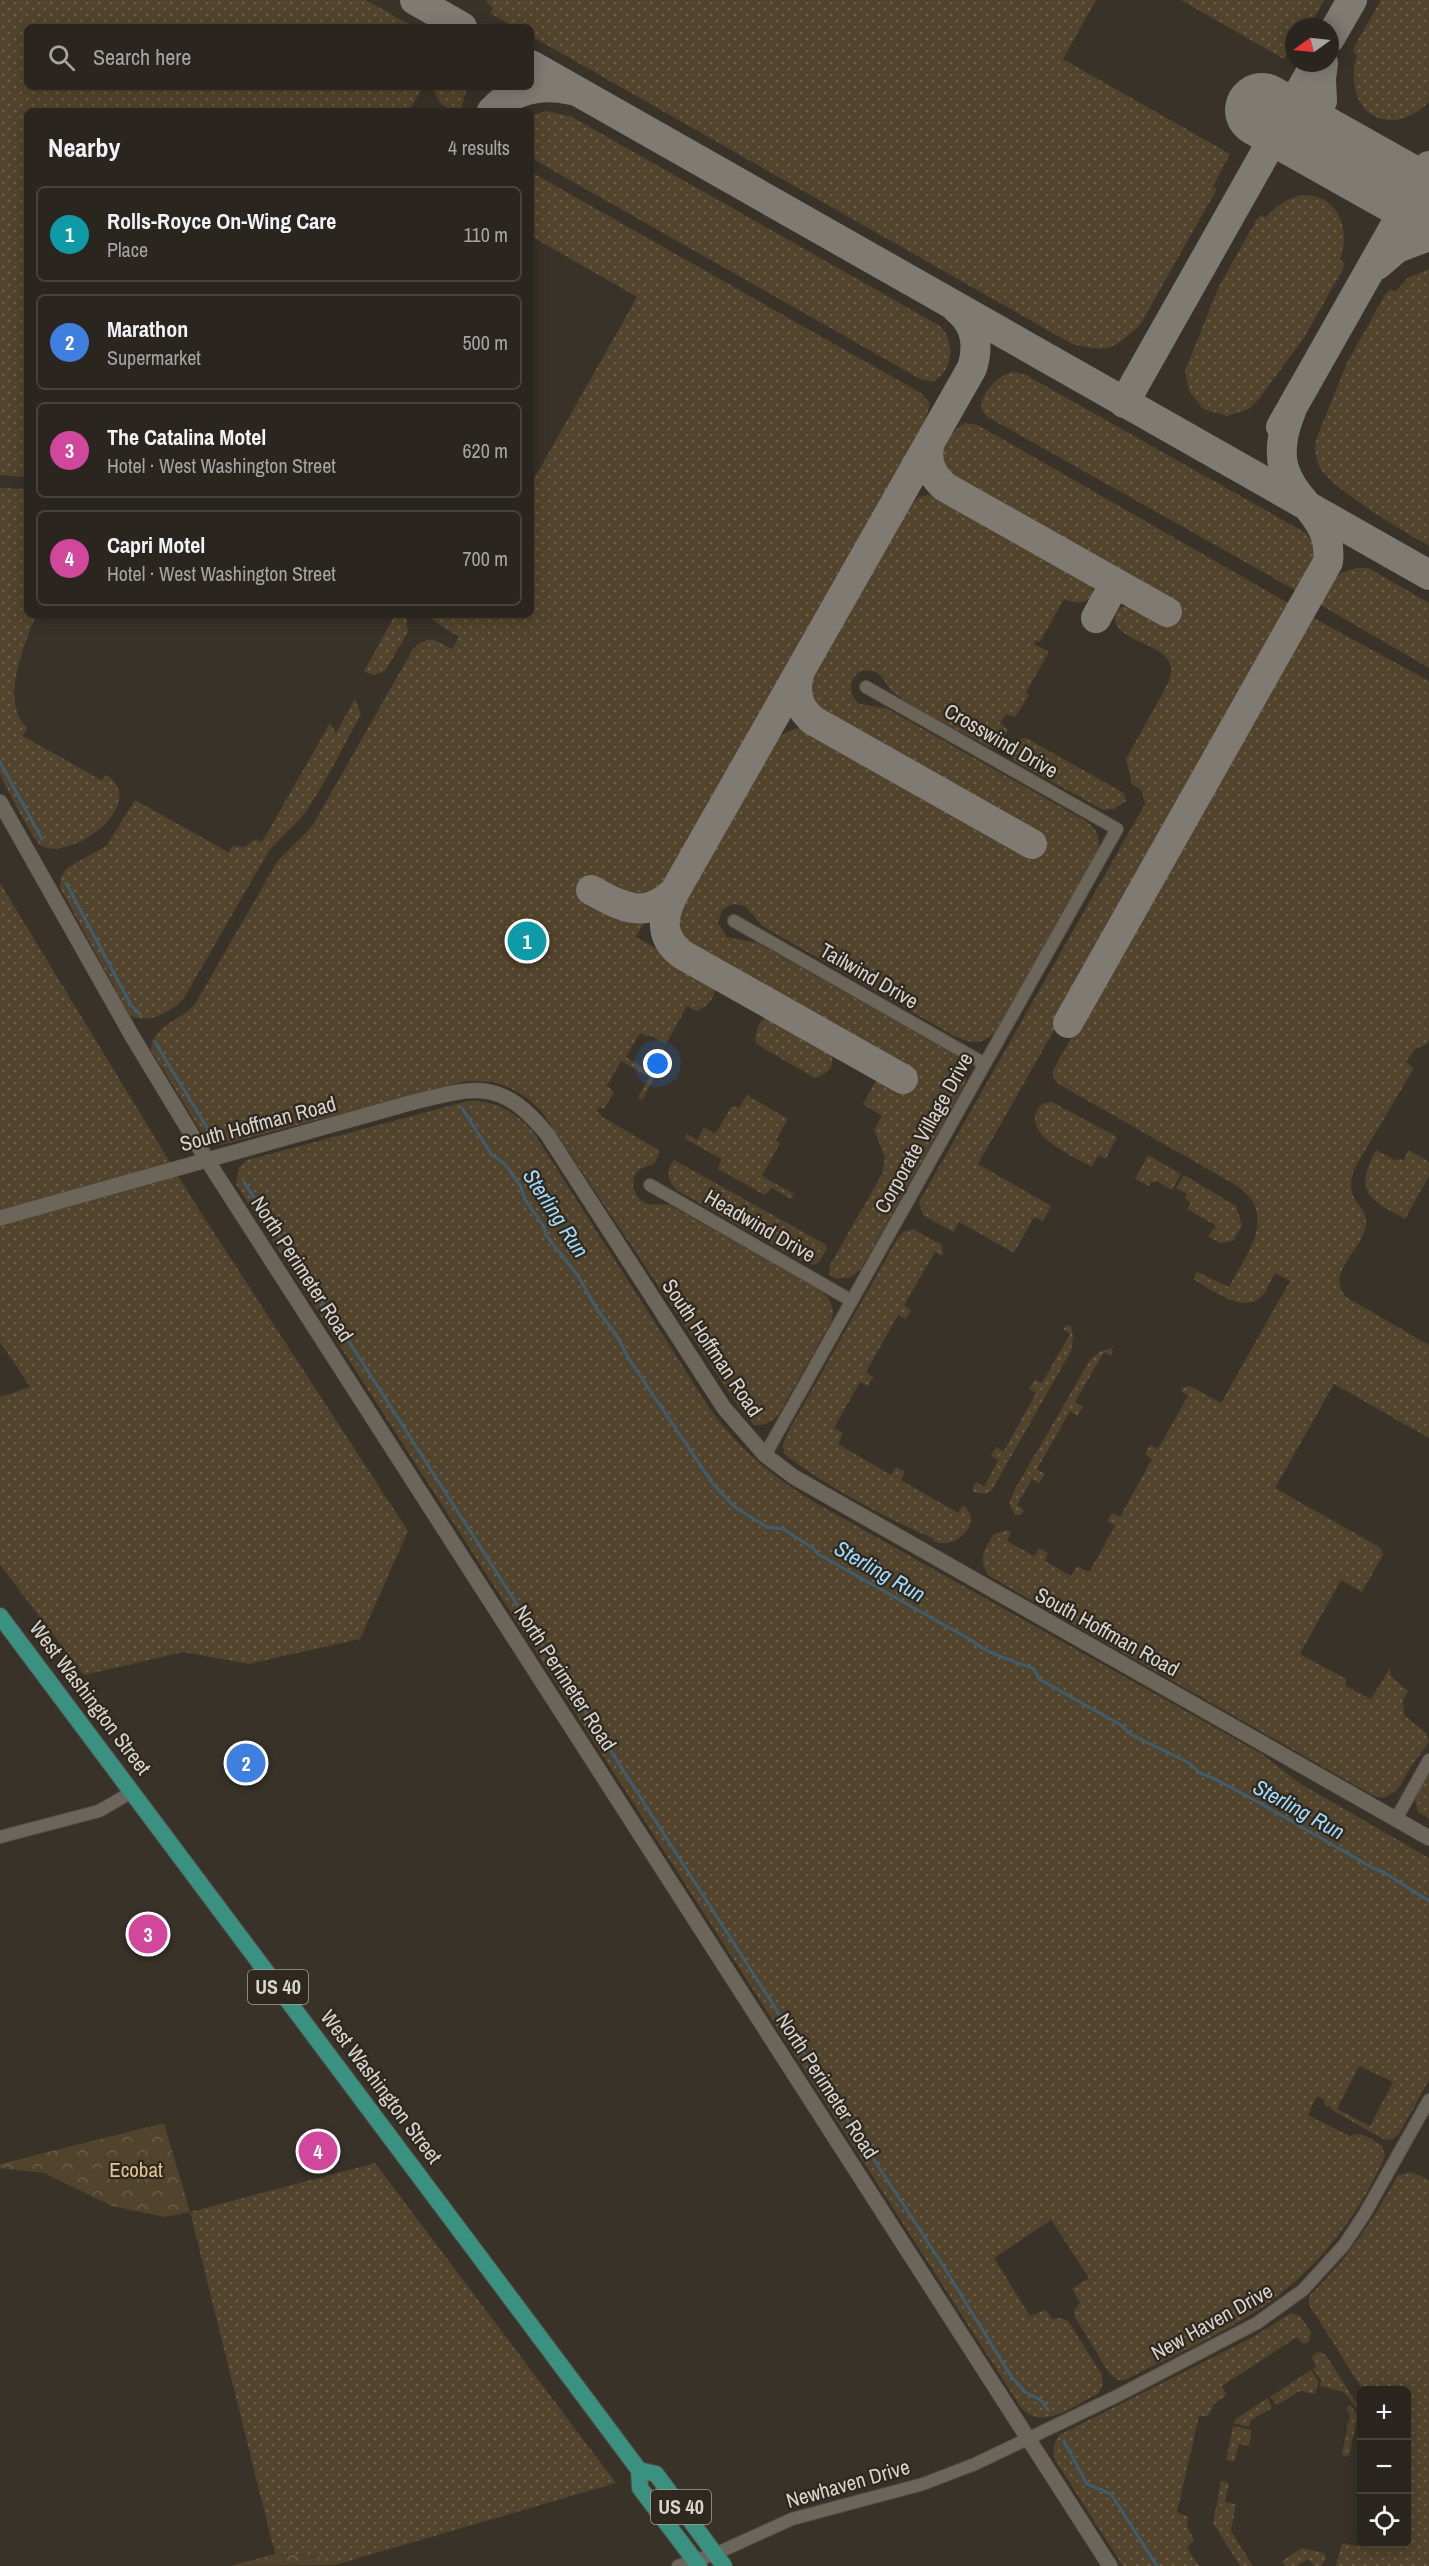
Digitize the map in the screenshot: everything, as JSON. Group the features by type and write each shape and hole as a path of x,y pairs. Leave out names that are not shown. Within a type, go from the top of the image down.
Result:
{"main road":[{"name":"West Washington Street","path":"0,1616 639,2470 640,2488 697,2564"},
{"name":"West Washington Street","path":"639,2470 656,2474 719,2560"}],"street":[{"name":"Crosswind Drive","path":"866,687 1117,829"},
{"name":"North Perimeter Road","path":"0,802 132,1036 207,1160 1110,2566"},
{"name":"Corporate Village Drive","path":"765,1455 1117,829"},
{"name":"Tailwind Drive","path":"734,921 985,1064"},
{"name":"South Hoffman Road","path":"0,1218 464,1090 494,1093 519,1104 547,1134 724,1408 765,1455 794,1477 1429,1838"},
{"name":"Headwind Drive","path":"650,1185 852,1301"},
{"path":"1396,1819 1429,1760"},
{"path":"0,1837 99,1811 132,1791"},
{"name":"New Haven Drive","path":"1029,2440 1240,2333 1295,2296 1331,2261 1359,2224 1429,2100"},
{"name":"Newhaven Drive","path":"678,2566 719,2560 792,2519 933,2481 1029,2440"}],"green space":[{"path":"0,0 366,0 409,24 24,24 24,90 421,90 411,108 24,108 24,477 0,475"},
{"path":"487,0 1096,0 1063,59 1230,154 1213,186 1217,189 1140,325 1123,340 1109,347 1102,349 1084,347 1072,344 534,38 534,24 509,24 490,13 493,8 486,2"},
{"path":"1181,0 1324,0 1314,18 1285,18 1284,59"},
{"path":"1381,0 1429,0 1429,102 1413,114 1398,120 1384,119 1371,114 1362,104 1356,91 1354,74 1357,55 1353,53 1354,47"},
{"path":"466,90 462,108 444,106 434,91"},
{"path":"547,111 572,117 940,326 945,332 950,347 946,369 935,381 922,380 534,160 534,114"},
{"path":"534,174 921,393 930,403 923,430 636,937 715,982 713,996 709,1003 697,1011 687,1006 666,1044 640,1033 626,1057 643,1067 652,1053 664,1060 642,1100 638,1098 649,1077 621,1061 607,1086 614,1092 604,1109 600,1107 597,1111 601,1116 660,1151 654,1164 637,1172 633,1180 638,1198 646,1203 670,1205 821,1291 828,1298 833,1310 830,1324 779,1414 771,1421 761,1425 754,1425 739,1407 542,1112 527,1098 510,1088 493,1082 466,1081 221,1145 205,1137 151,1050 153,1042 162,1029 195,1004 278,860 315,821 413,649 424,641 432,640 452,649 459,637 432,618 534,618 534,479 637,297 534,238"},
{"path":"1302,195 1315,196 1325,201 1339,216 1344,237 1340,260 1345,263 1343,269 1304,338 1249,409 1227,416 1203,409 1189,391 1185,371 1218,288 1257,219 1261,215 1265,218 1282,204"},
{"path":"1429,269 1429,546 1370,510 1327,477 1320,468 1315,449 1317,437 1347,363 1386,293 1391,289 1395,292 1408,278"},
{"path":"1014,372 1026,375 1306,533 1314,549 1315,564 1302,594 986,416 981,407 984,395 997,380"},
{"path":"965,423 978,425 1295,607 978,1164 1051,1206 1043,1221 1034,1217 1014,1253 959,1222 953,1232 923,1215 919,1202 1145,804 1142,791 1132,784 1126,759 1166,687 1171,667 1163,654 1121,631 1116,625 1116,614 1123,606 1136,604 1166,621 1175,606 974,492 950,475 943,466 945,445 954,432"},
{"path":"0,488 24,489 24,618 35,618 16,674 15,704 19,717 27,728 23,736 101,780 107,775 118,788 118,803 111,818 97,831 63,848 48,848 37,842 0,774"},
{"path":"936,494 966,507 1086,576 1093,589 1092,595 1089,599 1079,602 1064,599 1040,642 1036,640 1034,644 1049,652 1026,692 1029,695 1015,717 1006,714 1000,723 1008,730 997,748 991,748 904,700 891,690 876,672 859,672 852,682 852,694 859,704 886,708 1084,820 1096,832 1099,842 1095,858 994,1033 980,1042 970,1042 954,1036 762,926 745,906 733,904 722,910 718,923 727,937 757,943 954,1054 965,1068 967,1077 964,1086 861,1269 851,1277 836,1279 829,1274 830,1265 882,1174 885,1157 874,1130 882,1116 863,1104 879,1075 900,1088 910,1072 709,959 682,936 679,931 680,912 777,739 796,728 807,729 833,741 1035,854 1043,839 842,726 814,705 812,699 811,678 910,505 919,497"},
{"path":"1358,568 1368,568 1429,603 1429,668 1317,603 1338,575"},
{"path":"1310,616 1429,681 1429,1040 1427,1044 1415,1049 1406,1062 1414,1068 1354,1169 1351,1181 1353,1196 1366,1217 1366,1225 1339,1279 1346,1297 1429,1345 1429,1438 1334,1384 1275,1488 1381,1548 1383,1555 1362,1592 1341,1580 1300,1654 1346,1679 1346,1686 1371,1699 1390,1668 1391,1676 1408,1691 1403,1700 1404,1715 1426,1733 1429,1742 1398,1789 1384,1798 1374,1796 989,1576 983,1565 985,1549 994,1534 1007,1530 1011,1532 1007,1541 1034,1556 1039,1548 1048,1553 1045,1561 1071,1576 1077,1566 1089,1572 1115,1526 1107,1521 1112,1513 1120,1517 1152,1459 1145,1454 1150,1445 1158,1449 1188,1396 1181,1391 1183,1388 1190,1386 1221,1403 1290,1281 1275,1273 1267,1290 1260,1298 1244,1303 1226,1298 1193,1279 1197,1272 1229,1287 1256,1233 1258,1220 1255,1207 1248,1195 1234,1184 1060,1085 1054,1079 1052,1072"},
{"path":"393,618 406,618 408,632 385,671 373,675 364,671"},
{"path":"355,699 361,714 327,777 305,813 267,854 184,998 159,1016 144,1019 130,1016 60,888 61,877 67,868 107,845 135,800 228,852 233,846 245,847 254,840 262,842 330,723 336,733"},
{"path":"1026,738 1124,793 1126,801 1114,809 1103,810 1014,761 1011,756 1019,739"},
{"path":"0,883 196,1205 408,1531 360,1639 249,1664 183,1652 84,1675 0,1565 0,1397 30,1387 0,1342"},
{"path":"773,1013 832,1047 832,1063 829,1070 815,1078 756,1044 758,1026"},
{"path":"747,1095 788,1119 776,1140 780,1143 762,1176 794,1194 791,1199 772,1188 765,1195 718,1169 721,1159 684,1138 687,1134 697,1140 704,1127 715,1134 732,1106 739,1108"},
{"path":"468,1101 496,1105 513,1113 534,1133 708,1406 743,1448 770,1472 816,1503 1262,1754 1301,1784 1429,1858 1429,2080 1399,2134 1392,2140 1383,2139 1332,2110 1330,2106 1326,2107 1323,2099 1317,2096 1308,2115 1350,2136 1358,2134 1371,2139 1382,2146 1385,2156 1347,2224 1296,2281 1276,2298 1223,2330 1125,2380 1118,2380 1109,2373 1075,2317 1074,2310 1080,2302 1072,2289 1089,2278 1051,2220 994,2258 1030,2316 1046,2310 1052,2319 1062,2318 1069,2322 1102,2375 1103,2384 1099,2393 1048,2417 1028,2414 1020,2406 236,1184 239,1167 247,1160","holes":["1359,2066 1393,2082 1370,2126 1337,2109"]},
{"path":"1052,1102 1117,1137 1106,1159 1098,1155 1092,1167 1061,1150 1041,1134 1036,1125 1036,1115 1042,1104"},
{"path":"1376,1150 1394,1160 1403,1161 1409,1150 1429,1162 1429,1176 1405,1219 1382,1206 1368,1193 1366,1176"},
{"path":"1148,1155 1181,1174 1172,1190 1156,1181 1151,1182 1149,1186 1135,1179"},
{"path":"674,1160 823,1243 827,1248 820,1261 814,1265 805,1263 680,1192 670,1181 668,1173"},
{"path":"1184,1175 1236,1206 1242,1225 1233,1241 1221,1243 1208,1237 1213,1229 1216,1229 1215,1225 1187,1209 1191,1202 1185,1199 1187,1194 1176,1188"},
{"path":"913,1229 942,1245 943,1254 942,1256 935,1252 904,1305 911,1310 906,1319 898,1315 866,1372 873,1377 868,1386 860,1382 834,1428 843,1433 838,1444 891,1475 896,1467 905,1472 901,1480 958,1513 963,1505 971,1519 969,1527 958,1539 941,1543 933,1541 934,1539 838,1490 784,1454 783,1445 788,1432 897,1239 903,1232"},
{"path":"1066,1325 1071,1326 1073,1337 1071,1351 992,1490 985,1494 974,1492 972,1489 976,1482 984,1487 998,1460 991,1456 996,1447 1004,1451 1036,1393 1029,1388 1035,1380 1042,1383 1070,1334 1063,1329"},
{"path":"1111,1348 1113,1351 1111,1356 1104,1352 1075,1402 1083,1407 1077,1416 1070,1411 1037,1469 1045,1474 1039,1483 1032,1479 1017,1505 1024,1510 1021,1515 1015,1515 1009,1503 1015,1489 1090,1360 1099,1352"},
{"path":"1429,1770 1429,1819 1418,1812 1415,1800"},
{"name":"Ecobat","path":"164,2123 190,2212 165,2217 112,2206 44,2173 0,2168 0,2164"},
{"name":"Ecobat","path":"375,2163 616,2483 335,2565 325,2557 275,2554 190,2212"},
{"path":"1411,2172 1429,2180 1429,2566 1336,2566 1342,2543 1357,2546 1357,2548 1411,2548 1411,2386 1360,2386 1309,2305 1309,2296 1358,2239 1398,2175"},
{"path":"1291,2313 1300,2316 1311,2332 1309,2342 1303,2344 1297,2337 1222,2386 1226,2393 1224,2397 1214,2404 1208,2416 1199,2416 1177,2512 1188,2517 1187,2526 1194,2540 1187,2548 1199,2566 1123,2566 1055,2460 1053,2449 1057,2440 1061,2434 1251,2338"},
{"path":"1320,2352 1326,2355 1357,2404 1357,2408 1344,2392 1320,2386 1321,2380 1313,2369 1316,2367 1312,2358 1314,2354"},
{"path":"1311,2370 1318,2381 1315,2394 1300,2391 1277,2405 1270,2397"},
{"path":"1268,2398 1272,2408 1251,2420 1249,2427 1233,2423 1237,2418"},
{"path":"1350,2405 1357,2414 1357,2419 1349,2455 1344,2457 1342,2452 1350,2415 1346,2408"},
{"path":"1233,2426 1252,2430 1249,2446 1239,2444 1234,2462 1226,2460"},
{"path":"1221,2481 1229,2483 1225,2502 1236,2504 1231,2531 1253,2566 1240,2566 1213,2523"},
{"path":"1302,2548 1324,2553 1326,2558 1321,2566 1314,2566 1308,2559 1297,2566 1285,2566 1282,2561"},
{"path":"275,2554 325,2557 335,2565 230,2566"}],"waterway":[{"path":"0,762 42,839"},
{"path":"66,883 131,1005 140,1014"},
{"path":"155,1042 209,1131"},
{"name":"Sterling Run","path":"462,1108 492,1155 505,1164 521,1187 524,1198 544,1227 546,1235 578,1276 596,1308 617,1336 629,1359 713,1484 736,1508 767,1527 783,1529 813,1548 818,1554 985,1650 1034,1669 1039,1679 1121,1725 1130,1734 1189,1763 1200,1773 1258,1802 1385,1873 1429,1901"},
{"path":"244,1182 937,2256 1011,2376 1025,2392 1041,2400 1048,2410"},
{"path":"1064,2441 1087,2484 1111,2494 1157,2566"}],"taxiway":[{"path":"415,0 457,24"},
{"path":"1339,22 1352,0"},
{"path":"534,67 1429,575"},
{"path":"1124,403 1311,72"},
{"path":"1322,72 1322,101"},
{"path":"534,89 550,87 571,90"},
{"path":"495,108 509,97 528,90"},
{"path":"1281,427 1429,166"},
{"path":"1377,265 1397,248 1429,236"},
{"path":"903,1079 683,955 669,941 665,917 675,891 972,368 975,352 972,328 957,309"},
{"path":"1068,1023 1328,562 1327,540 1320,523 1289,480 1283,463 1283,440 1291,411"},
{"path":"930,442 928,455 930,467 945,487 1167,612"},
{"path":"1096,618 1115,583"},
{"path":"799,674 797,694 804,711 814,721 1032,844"},
{"path":"591,890 613,902 634,908 654,906 675,891"}],"runway":[{"path":"1262,110 1429,204"}],"place":[{"name":"Rolls-Royce On-Wing Care","path":"527,941"},
{"name":"Marathon","path":"246,1763"},
{"name":"The Catalina Motel","path":"148,1934"},
{"name":"Capri Motel","path":"318,2151"}]}
